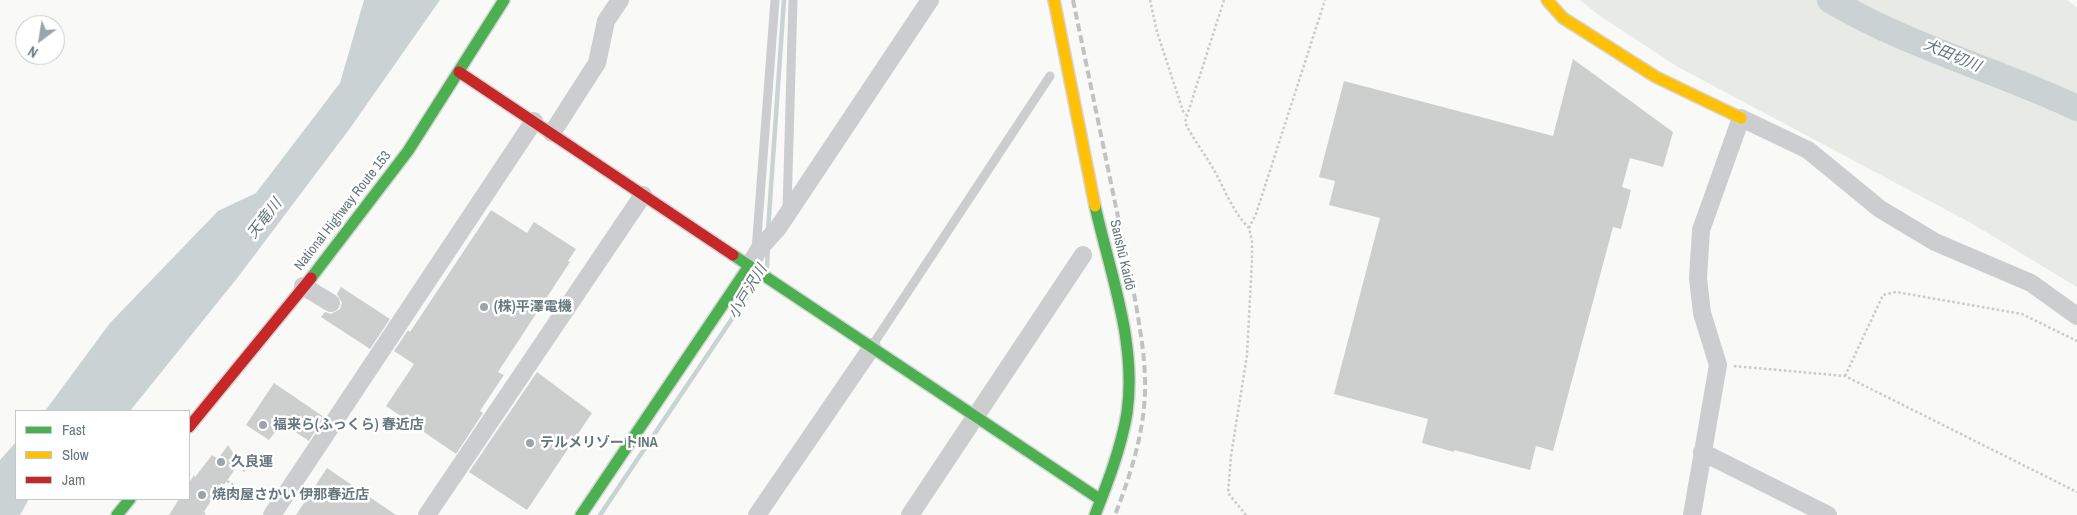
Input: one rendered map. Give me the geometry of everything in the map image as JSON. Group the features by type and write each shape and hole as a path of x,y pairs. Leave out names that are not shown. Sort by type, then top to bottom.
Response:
{"main road":[{"name":"National Highway Route 153","path":"190,426 392,173 504,0"},
{"name":"Sanshū Kaidō","path":"1054,0 1078,131 1120,317 1129,367 1126,422 1095,515"},
{"path":"1547,0 1563,18 1656,77 1740,118"},
{"path":"459,72 552,133 611,179 644,194 755,260 770,280 1101,500"},
{"path":"581,515 755,260"},
{"path":"117,515 129,500"}],"street":[{"path":"552,133 597,63 606,21 620,0"},
{"path":"755,260 930,0"},
{"path":"1692,515 1718,365 1702,313 1698,278 1701,230 1740,118 1808,150 1880,209 1935,242 2031,282 2077,316"},
{"path":"272,515 300,470 534,121"},
{"path":"427,515 644,194"},
{"path":"910,515 1083,255"},
{"path":"303,286 330,303"},
{"path":"757,515 872,347"},
{"path":"1702,452 1828,515"}],"lane":[{"path":"755,260 775,0"},
{"path":"782,222 793,0"},
{"path":"872,347 1050,76"}],"path":[{"path":"1150,0 1157,32 1183,111 1186,115"},
{"path":"1224,0 1185,122 1212,166 1240,219 1249,228 1252,242 1247,355 1230,456 1228,493 1246,515"},
{"path":"1249,228 1256,214 1324,0"},
{"path":"1845,376 1883,295 1896,292 2022,314 2077,341"},
{"path":"1718,365 1845,376 2077,492"},
{"path":"245,471 243,469 251,456"},
{"path":"227,480 234,485"}],"shaded area":[{"path":"1580,0 2067,0 2077,7 2077,287 1971,223 1678,67 1600,16"}],"water":[{"name":"天竜川","path":"364,0 440,0 348,131 238,277 131,410 46,410 110,323 218,211 256,193 340,83"},
{"path":"15,443 15,500 28,500 20,515 0,515 0,460"}],"building":[{"path":"1573,59 1673,132 1663,167 1630,158 1622,187 1631,190 1621,229 1613,227 1553,451 1536,446 1530,470 1422,443 1428,419 1334,394 1380,218 1329,205 1335,181 1319,177 1344,81 1553,136"},
{"name":"(株)平澤電機","path":"491,210 527,233 534,222 576,249 568,261 570,262 498,372 504,375 480,411 483,413 456,454 386,406 414,364 394,351 408,330 410,332"},
{"path":"341,287 390,319 370,349 321,317 325,312 331,314 340,309 342,303 337,294"},
{"name":"テルメリゾートINA","path":"537,372 592,413 527,510 469,472"},
{"path":"274,383 324,417 309,441 282,423 269,440 246,425"},
{"path":"228,445 235,456 236,466 224,485 222,483 202,515 169,515 178,500 190,500 190,481 194,475 195,477 212,455 218,459"},
{"path":"327,468 396,515 296,515"}],"waterway":[{"name":"小戸沢川","path":"768,230 784,0"},
{"name":"犬田切川","path":"1830,0 1890,31 2077,108"},
{"name":"小戸沢川","path":"767,267 768,248"},
{"name":"小戸沢川","path":"600,515 758,280"}],"railway":[{"path":"1073,0 1135,299 1145,368 1144,407 1139,439 1131,470 1115,515"}],"traffic: fast":[{"path":"311,278 408,151 504,0"},
{"path":"1095,206 1125,334 1129,387 1127,413 1118,452 1095,515"},
{"path":"733,255 1101,500"},
{"path":"581,515 749,266"},
{"path":"117,515 129,500"}],"traffic: slow":[{"path":"1054,0 1095,206"},
{"path":"1547,0 1563,18 1656,77 1741,118"}],"traffic: jam":[{"path":"459,72 733,255"},
{"path":"190,426 311,278"}],"place":[{"name":"(株)平澤電機","path":"484,307"},
{"name":"福来ら(ふっくら) 春近店","path":"263,425"},
{"name":"テルメリゾートINA","path":"530,443"},
{"name":"久良運","path":"221,462"},
{"name":"焼肉屋さかい 伊那春近店","path":"202,495"}]}
